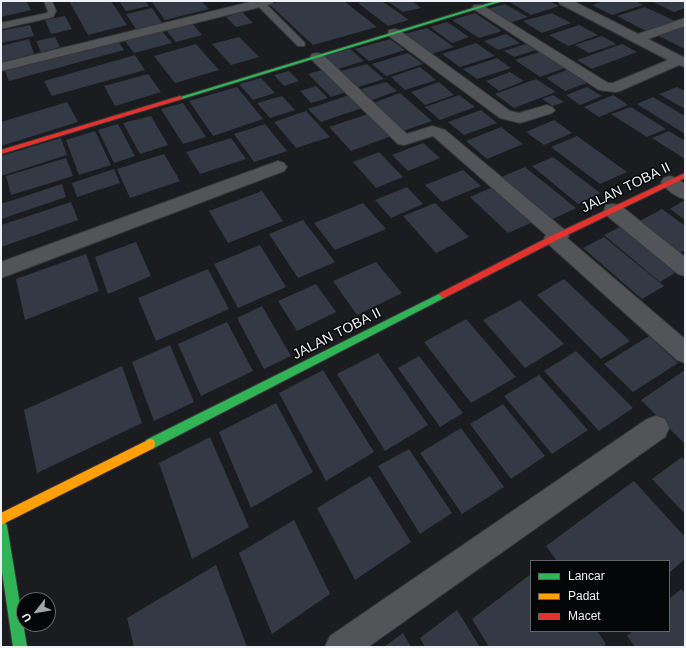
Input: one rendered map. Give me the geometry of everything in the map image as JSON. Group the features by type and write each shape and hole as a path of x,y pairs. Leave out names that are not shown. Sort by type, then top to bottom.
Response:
{"street":[{"path":"1,152 501,1"},
{"path":"564,1 636,39 682,61"},
{"path":"1,67 264,2"},
{"path":"478,8 604,87 615,88 682,61"},
{"path":"636,39 685,22"},
{"path":"394,33 505,115 520,118 547,110"},
{"path":"317,57 404,140 432,131 439,133 685,353"},
{"path":"1,270 278,167"},
{"path":"677,178 685,193"},
{"name":"JALAN TOBA II","path":"1,519 319,359 556,237 677,178"},
{"path":"613,210 685,268"},
{"path":"341,647 656,428"},
{"path":"1,526 20,647"}],"lane":[{"path":"1,26 50,15 52,11 48,1"},
{"path":"264,2 301,44"}],"building":[{"path":"1,1 26,1 31,10 1,17"},
{"path":"69,1 111,1 127,25 88,35"},
{"path":"119,1 145,1 149,6 126,11"},
{"path":"151,1 201,1 209,9 165,20"},
{"path":"282,1 344,1 377,27 313,45 269,4"},
{"path":"364,1 382,1 409,20 388,26 358,3"},
{"path":"387,1 412,1 421,8 403,12"},
{"path":"508,1 550,1 559,6 531,15"},
{"path":"603,1 635,1 643,5 612,15 592,5"},
{"path":"651,1 685,1 685,8 674,12"},
{"path":"505,4 528,17 510,23 487,9"},
{"path":"645,7 675,21 646,31 617,16"},
{"path":"152,8 162,23 136,29 126,14"},
{"path":"242,12 253,23 236,27 226,17"},
{"path":"475,13 502,31 479,38 452,20"},
{"path":"552,13 571,23 542,33 523,21"},
{"path":"65,16 72,29 51,34 45,20"},
{"path":"447,22 469,37 452,43 430,27"},
{"path":"192,23 202,35 176,42 166,30"},
{"path":"30,25 34,36 1,43 1,31"},
{"path":"579,25 598,35 568,46 549,35"},
{"path":"685,25 685,49 657,35"},
{"path":"427,28 454,47 431,54 404,34"},
{"path":"162,31 172,43 134,53 125,41"},
{"path":"506,34 520,43 498,50 484,41"},
{"path":"602,36 616,44 589,53 575,45"},
{"path":"55,37 60,47 41,52 36,41"},
{"path":"239,37 259,57 231,65 212,44"},
{"path":"29,39 34,54 1,62 1,46"},
{"path":"390,39 405,50 369,61 355,49"},
{"path":"118,41 124,50 9,81 5,71"},
{"path":"476,43 495,56 460,67 442,54"},
{"path":"196,44 219,70 175,83 154,56"},
{"path":"526,44 536,50 514,57 504,51"},
{"path":"622,44 637,52 592,69 577,60"},
{"path":"350,49 364,61 338,69 324,56"},
{"path":"539,52 565,68 540,77 515,60"},
{"path":"408,53 423,64 386,76 372,64"},
{"path":"135,55 145,70 52,96 44,81"},
{"path":"497,58 511,68 477,79 463,69"},
{"path":"367,64 384,79 358,87 341,71"},
{"path":"420,67 436,80 405,90 391,77"},
{"path":"325,69 349,91 331,97 308,74"},
{"path":"567,70 587,83 565,91 546,78"},
{"path":"289,71 299,81 284,86 274,75"},
{"path":"510,72 524,81 499,91 486,81"},
{"path":"148,74 161,92 115,106 104,86"},
{"path":"261,78 275,93 253,100 239,84"},
{"path":"536,79 556,92 514,108 495,94"},
{"path":"386,82 397,91 372,100 361,89"},
{"path":"439,82 454,95 425,105 411,92"},
{"path":"316,86 328,98 311,103 300,91"},
{"path":"237,87 263,119 213,136 189,101"},
{"path":"587,87 602,96 580,105 566,95"},
{"path":"677,87 685,91 685,109 659,94"},
{"path":"400,93 432,121 403,131 373,103"},
{"path":"352,94 365,107 321,122 308,109"},
{"path":"459,95 475,107 440,120 425,107"},
{"path":"553,95 564,102 553,106 542,99"},
{"path":"613,95 628,105 599,117 584,107"},
{"path":"282,96 295,110 270,118 257,103"},
{"path":"653,97 685,116 685,134 637,104"},
{"path":"67,102 78,122 1,146 1,122"},
{"path":"183,103 206,137 183,144 161,109"},
{"path":"631,107 666,129 647,137 611,114"},
{"path":"481,110 497,123 464,135 448,122"},
{"path":"306,111 330,137 296,148 274,122"},
{"path":"371,113 394,135 351,151 329,127"},
{"path":"151,116 168,145 140,154 123,123"},
{"path":"554,120 572,133 544,145 526,132"},
{"path":"118,124 135,156 114,163 98,130"},
{"path":"265,124 287,151 254,162 234,134"},
{"path":"501,127 523,144 487,159 466,141"},
{"path":"95,131 111,165 79,175 66,140"},
{"path":"669,131 685,141 685,159 652,138"},
{"path":"577,136 627,172 600,184 551,147"},
{"path":"61,138 67,155 1,176 1,156"},
{"path":"231,138 246,159 200,174 186,152"},
{"path":"423,143 440,158 408,171 392,155"},
{"path":"379,152 403,177 376,188 353,162"},
{"path":"164,154 180,181 130,198 117,169"},
{"path":"553,157 600,193 578,204 532,166"},
{"path":"66,158 73,176 11,195 6,176"},
{"path":"525,167 576,208 551,220 501,177"},
{"path":"114,169 120,183 77,197 72,183"},
{"path":"463,170 481,186 442,202 425,185"},
{"path":"62,184 66,197 1,219 1,204"},
{"path":"495,186 535,221 508,233 470,197"},
{"path":"407,187 423,204 391,218 375,200"},
{"path":"262,191 283,221 228,243 209,211"},
{"path":"685,200 685,220 670,209"},
{"path":"71,202 78,220 1,247 1,225"},
{"path":"363,203 386,229 335,250 314,223"},
{"path":"435,203 469,237 436,253 403,216"},
{"path":"662,209 685,226 685,250 677,254 636,223"},
{"path":"303,220 335,262 298,278 269,234"},
{"path":"624,225 681,269 660,282 604,235"},
{"path":"604,237 664,286 642,299 583,248"},
{"path":"136,242 151,276 108,294 95,257"},
{"path":"260,245 286,287 238,308 214,264"},
{"path":"86,254 99,291 25,320 16,279"},
{"path":"376,262 402,293 357,315 333,281"},
{"path":"208,269 229,309 156,341 138,298"},
{"path":"564,279 630,341 601,359 537,295"},
{"path":"316,284 336,312 297,331 278,301"},
{"path":"520,300 564,344 525,368 483,320"},
{"path":"262,306 291,356 264,369 237,318"},
{"path":"466,319 516,377 471,403 424,342"},
{"path":"227,322 253,371 201,396 178,344"},
{"path":"649,336 678,363 633,392 604,364"},
{"path":"170,345 194,402 154,421 132,362"},
{"path":"576,351 633,408 599,431 544,371"},
{"path":"378,353 428,425 385,451 337,374"},
{"path":"419,356 463,413 440,427 398,368"},
{"path":"122,366 142,423 37,473 24,410"},
{"path":"323,370 374,452 326,481 279,393"},
{"path":"685,370 685,444 641,400"},
{"path":"539,375 588,430 552,454 504,396"},
{"path":"276,403 313,472 251,508 219,432"},
{"path":"503,404 545,456 511,479 470,424"},
{"path":"461,428 504,487 462,514 420,453"},
{"path":"210,437 249,527 192,559 159,463"},
{"path":"409,449 452,513 420,534 378,466"},
{"path":"682,457 685,461 685,514 652,479"},
{"path":"370,476 411,542 355,580 317,508"},
{"path":"634,481 685,537 685,559 670,572 670,560 556,560 546,546"},
{"path":"294,520 330,594 272,634 239,553"},
{"path":"216,565 247,647 134,647 127,618"},
{"path":"530,575 530,632 598,632 606,644 603,647 489,647 472,619"},
{"path":"681,589 685,593 685,647 635,647 627,636 632,632 670,632 670,598"},
{"path":"457,610 480,647 425,647 420,638"},
{"path":"403,633 411,647 384,647"}],"traffic: fast":[{"path":"180,98 501,1"},
{"path":"150,444 443,295"},
{"path":"1,526 20,647"}],"traffic: slow":[{"path":"1,519 150,444"}],"traffic: jam":[{"path":"1,152 180,98"},
{"path":"443,295 554,238 685,175"}]}
